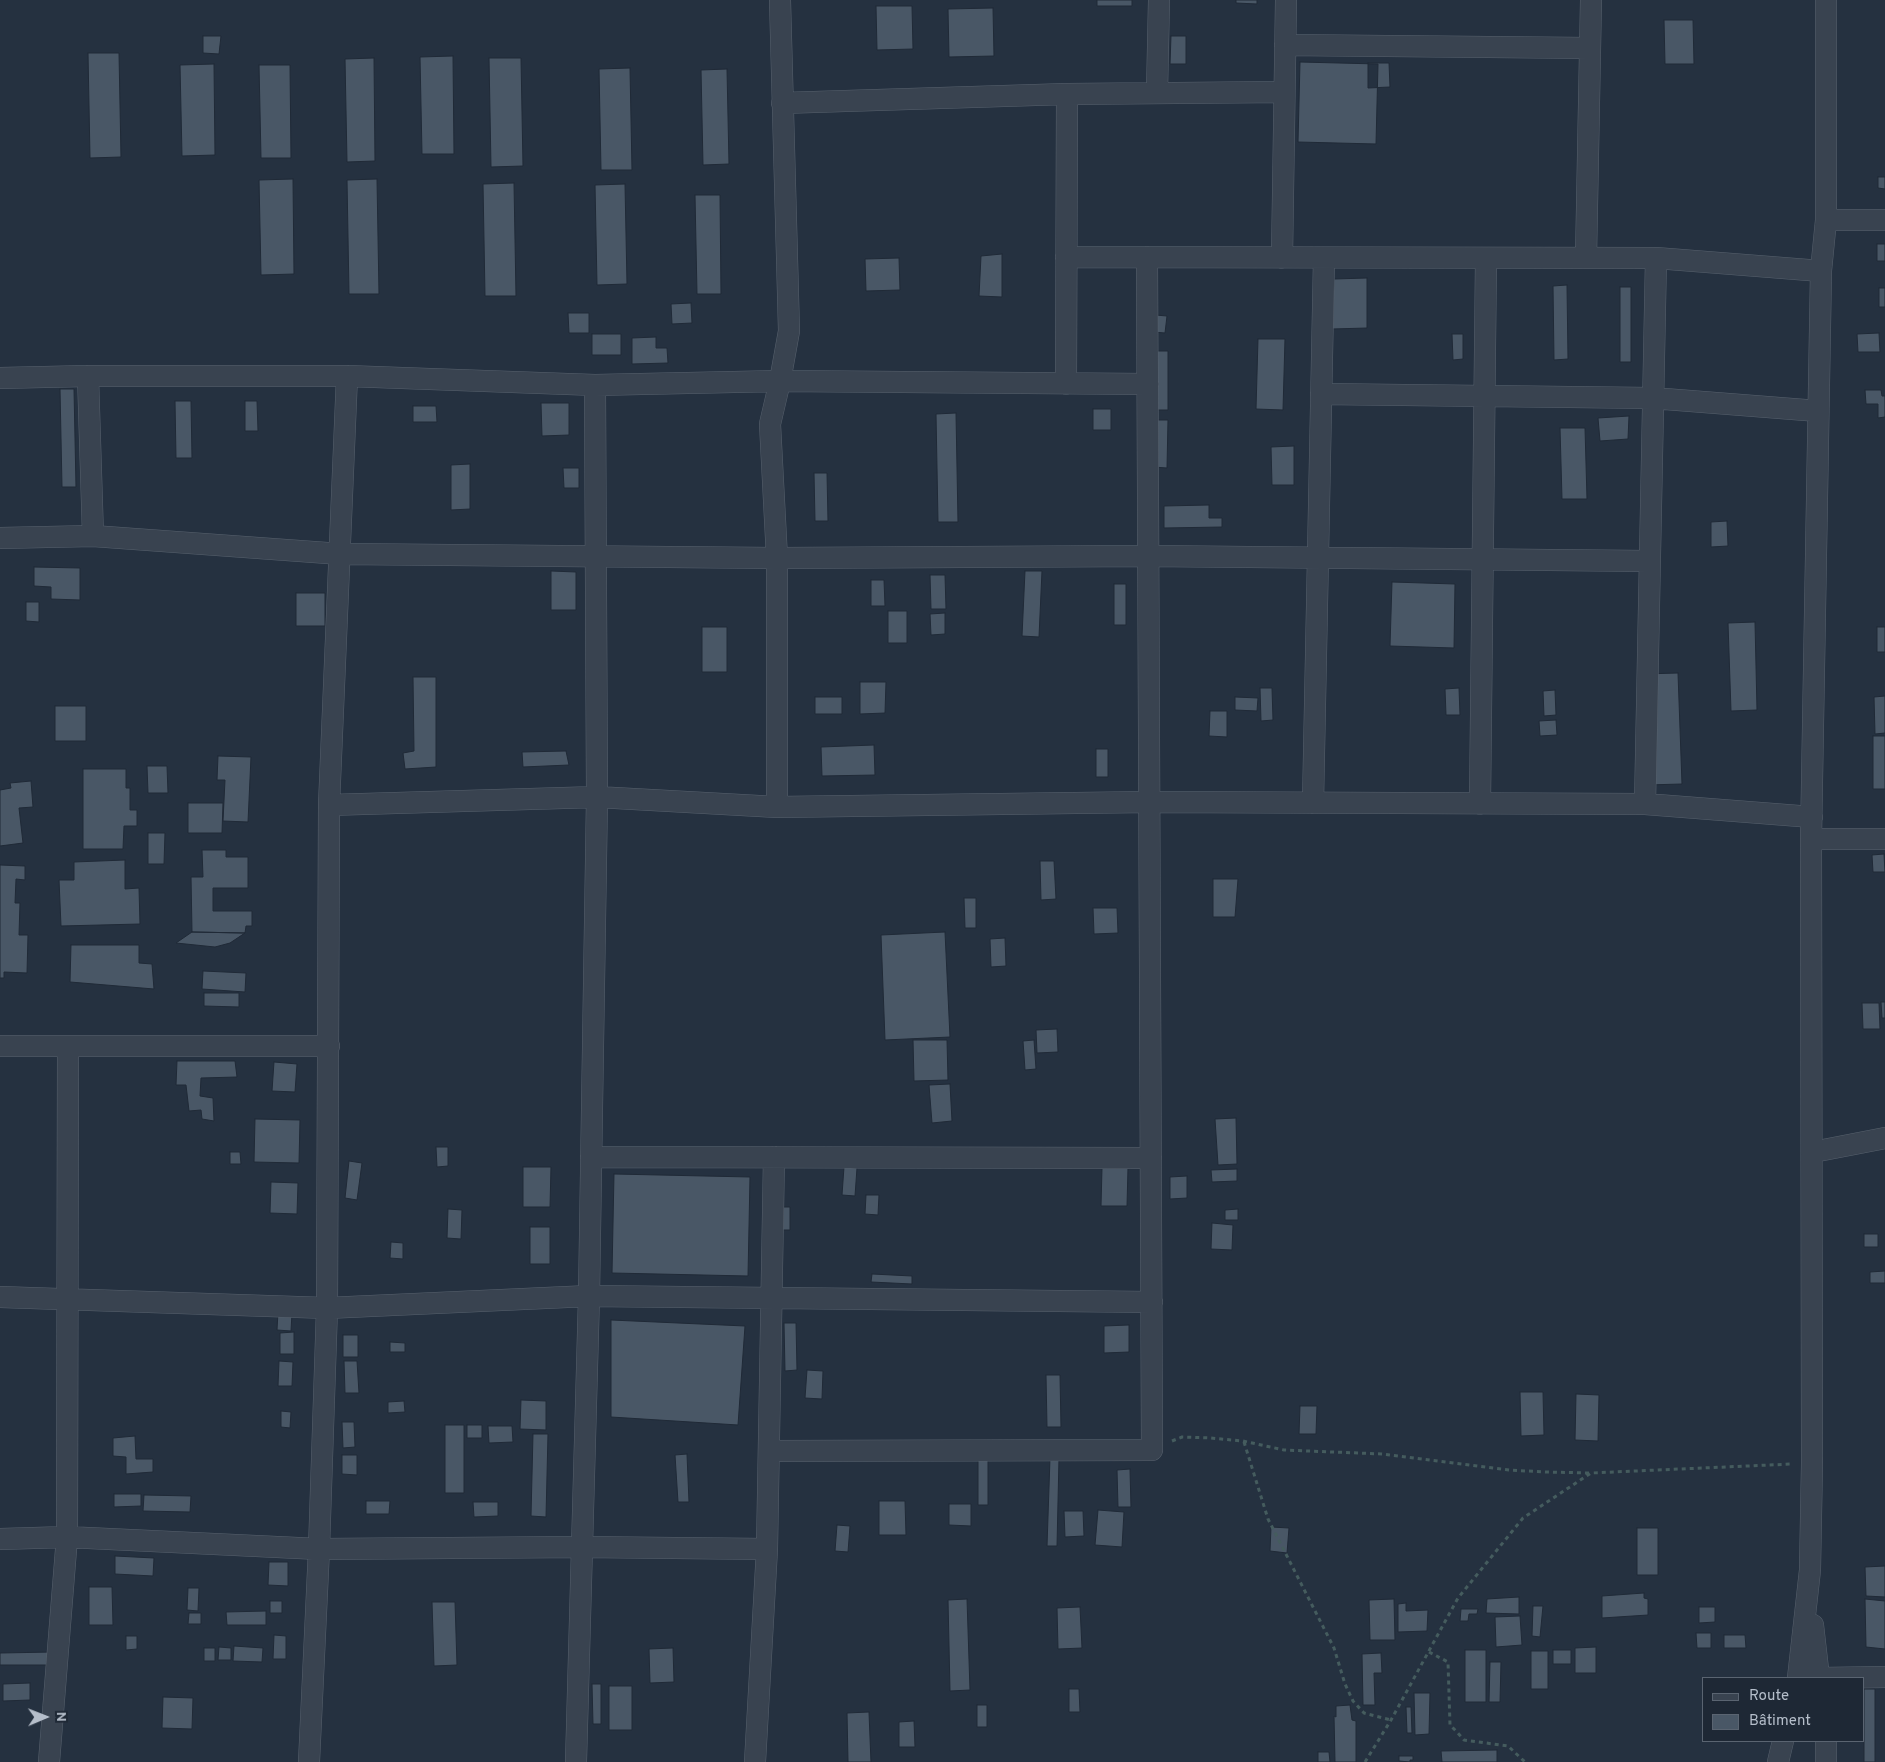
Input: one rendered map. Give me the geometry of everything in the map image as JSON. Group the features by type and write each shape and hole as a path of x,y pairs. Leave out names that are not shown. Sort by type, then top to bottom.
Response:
{"street":[{"path":"777,807 777,558 770,424 789,330 780,0"},
{"path":"1157,93 1158,0"},
{"path":"1282,258 1286,0"},
{"path":"1586,258 1590,0"},
{"path":"1819,1677 1814,1646 1810,1570 1813,1152 1811,840 1820,270 1826,220 1826,0"},
{"path":"1285,45 1590,48"},
{"path":"782,103 1067,94 1284,92"},
{"path":"1066,384 1067,94"},
{"path":"1826,220 1885,220"},
{"path":"1066,258 1656,258 1820,270"},
{"path":"769,1451 1152,1450 1147,258"},
{"path":"1313,803 1324,258"},
{"path":"1480,804 1486,258"},
{"path":"1644,804 1656,258"},
{"path":"88,376 93,536"},
{"path":"0,378 348,376 595,384 780,381 1148,384"},
{"path":"309,1762 319,1549 327,1308 329,805 348,376"},
{"path":"576,1762 589,1296 597,797 595,384"},
{"path":"1322,394 1652,398 1818,411"},
{"path":"0,538 93,536 341,554 777,558 1148,556 1650,561"},
{"path":"329,805 597,797 777,807 1150,802 1644,804 1812,817"},
{"path":"1811,840 1885,839"},
{"path":"0,1046 329,1046"},
{"path":"49,1762 67,1537 69,1298 68,1047"},
{"path":"1813,1152 1885,1138"},
{"path":"591,1157 1151,1158"},
{"path":"755,1762 767,1549 774,1157"},
{"path":"0,1297 327,1308 589,1296 1152,1302"},
{"path":"0,1538 67,1537 319,1549 582,1547 767,1549"},
{"path":"1798,1677 1810,1570"},
{"path":"1865,1677 1885,1677"},
{"path":"1778,1762 1783,1742"},
{"path":"1826,1742 1826,1762"}],"path":[{"path":"1152,1450 1182,1437 1243,1441 1284,1450 1382,1454 1509,1470 1546,1472 1591,1472 1812,1463"},
{"path":"1243,1441 1268,1520 1334,1648 1345,1684 1353,1701 1364,1713 1391,1720"},
{"path":"1365,1762 1391,1720 1458,1598 1523,1518 1591,1472"},
{"path":"1429,1652 1448,1662 1450,1724 1464,1740 1508,1746 1525,1762"}],"building":[{"path":"1097,0 1132,0 1132,6 1097,6"},
{"path":"1236,0 1257,0 1257,4 1236,3"},
{"path":"876,6 912,6 913,49 877,50"},
{"path":"993,8 994,56 949,57 948,9"},
{"path":"1664,20 1693,20 1694,64 1665,64"},
{"path":"203,36 221,36 219,54 203,53"},
{"path":"1171,36 1186,36 1186,64 1170,64"},
{"path":"88,53 119,53 121,157 90,158"},
{"path":"453,56 454,154 422,154 420,57"},
{"path":"374,58 375,161 347,162 345,59"},
{"path":"489,58 521,58 523,166 491,167"},
{"path":"1300,62 1378,64 1376,144 1298,142"},
{"path":"1368,63 1389,63 1390,87 1368,88"},
{"path":"214,64 215,155 182,156 180,65"},
{"path":"259,65 290,65 291,158 261,158"},
{"path":"630,68 632,170 601,170 599,69"},
{"path":"727,69 729,164 703,165 701,70"},
{"path":"1878,177 1885,177 1885,189 1878,188"},
{"path":"293,179 294,274 261,275 259,180"},
{"path":"377,179 379,294 349,294 347,180"},
{"path":"514,183 516,296 485,296 483,184"},
{"path":"625,184 627,284 597,285 595,185"},
{"path":"695,195 720,195 721,294 697,294"},
{"path":"1877,244 1885,244 1885,261 1877,261"},
{"path":"1002,254 1002,297 979,296 981,256"},
{"path":"899,258 900,290 866,291 865,259"},
{"path":"1367,278 1367,328 1332,329 1334,279"},
{"path":"1567,285 1568,359 1554,360 1553,286"},
{"path":"1620,287 1631,287 1631,362 1620,362"},
{"path":"1879,288 1885,288 1885,307 1879,307"},
{"path":"691,303 692,323 672,324 671,304"},
{"path":"568,313 589,313 589,333 569,333"},
{"path":"1155,315 1167,316 1165,333 1153,332"},
{"path":"1879,333 1880,352 1858,352 1857,334"},
{"path":"592,334 621,334 621,355 592,355"},
{"path":"1452,334 1463,334 1463,359 1453,360"},
{"path":"656,337 656,348 667,348 668,363 632,364 632,338"},
{"path":"1258,339 1285,339 1283,410 1256,409"},
{"path":"1155,351 1168,351 1168,410 1156,410"},
{"path":"60,389 74,389 76,487 62,487"},
{"path":"1865,390 1881,390 1882,396 1885,396 1885,417 1878,418 1878,404 1866,404"},
{"path":"175,401 191,401 192,458 176,458"},
{"path":"245,401 257,401 258,431 245,431"},
{"path":"541,403 569,403 569,435 542,436"},
{"path":"413,406 436,406 437,422 413,422"},
{"path":"1093,409 1111,409 1111,430 1093,430"},
{"path":"956,413 958,522 938,522 936,414"},
{"path":"1629,416 1628,439 1600,441 1598,418"},
{"path":"1154,420 1168,420 1167,468 1153,467"},
{"path":"1560,428 1585,428 1587,499 1562,499"},
{"path":"1294,446 1294,485 1272,485 1271,447"},
{"path":"470,464 470,509 451,510 451,465"},
{"path":"563,468 579,468 579,488 564,488"},
{"path":"814,473 827,473 828,521 815,521"},
{"path":"1209,505 1209,518 1222,518 1222,527 1164,528 1164,506"},
{"path":"1727,521 1728,546 1711,547 1711,522"},
{"path":"34,567 80,568 80,600 51,599 51,587 34,586"},
{"path":"551,571 576,572 576,610 551,610"},
{"path":"1025,571 1042,571 1039,637 1022,636"},
{"path":"930,575 945,575 946,609 931,609"},
{"path":"871,580 884,580 885,606 871,606"},
{"path":"1392,582 1455,584 1454,648 1390,646"},
{"path":"1114,584 1126,584 1126,625 1114,625"},
{"path":"296,593 325,593 325,626 296,626"},
{"path":"26,602 39,602 39,622 26,621"},
{"path":"888,611 907,611 907,643 888,643"},
{"path":"945,613 945,634 931,635 930,614"},
{"path":"1755,622 1757,710 1731,711 1728,623"},
{"path":"702,627 727,627 727,672 702,672"},
{"path":"1877,627 1885,627 1885,652 1877,652"},
{"path":"1678,673 1682,784 1646,785 1643,674"},
{"path":"413,677 436,677 436,767 405,769 403,753 414,751"},
{"path":"860,682 886,682 885,713 860,714"},
{"path":"1260,688 1272,688 1273,720 1261,721"},
{"path":"1459,688 1460,715 1446,715 1445,689"},
{"path":"1555,690 1556,715 1544,716 1543,691"},
{"path":"1885,696 1885,733 1875,734 1874,697"},
{"path":"815,697 842,697 842,714 815,714"},
{"path":"1235,697 1258,698 1257,711 1235,710"},
{"path":"55,706 86,706 86,741 55,741"},
{"path":"1210,711 1227,711 1227,737 1209,736"},
{"path":"1556,720 1557,735 1540,736 1539,721"},
{"path":"1873,736 1885,736 1885,789 1873,789"},
{"path":"874,745 875,775 822,776 821,747"},
{"path":"1096,749 1108,749 1108,777 1096,777"},
{"path":"566,751 569,765 523,767 522,752"},
{"path":"218,756 251,757 248,822 223,821 225,780 217,780"},
{"path":"147,766 167,766 168,793 148,793"},
{"path":"83,769 126,769 126,788 130,788 130,810 137,810 137,826 124,826 123,849 83,849"},
{"path":"31,781 33,807 19,808 23,843 0,846 0,790 11,788 10,783"},
{"path":"188,803 223,803 222,833 188,833"},
{"path":"148,833 165,833 164,864 148,864"},
{"path":"202,850 226,850 226,857 248,857 248,888 213,888 213,911 252,911 252,926 246,926 245,933 192,932 191,877 203,877"},
{"path":"1884,854 1885,872 1873,872 1872,855"},
{"path":"125,860 125,889 139,888 140,924 61,926 59,880 74,880 74,862"},
{"path":"1040,861 1054,861 1056,899 1041,900"},
{"path":"0,865 25,866 25,880 16,879 15,903 20,903 19,935 28,935 27,973 4,972 4,978 0,978"},
{"path":"1213,879 1238,879 1235,917 1213,917"},
{"path":"964,898 976,898 976,928 965,928"},
{"path":"1093,908 1117,908 1118,933 1094,934"},
{"path":"192,932 245,933 230,943 215,947 176,943"},
{"path":"945,932 950,1037 885,1040 881,935"},
{"path":"1005,938 1006,966 991,967 990,939"},
{"path":"71,945 139,945 139,963 152,964 154,989 70,982"},
{"path":"203,971 246,973 245,992 202,989"},
{"path":"204,993 239,993 239,1007 204,1006"},
{"path":"1881,1002 1885,1002 1885,1018 1882,1018"},
{"path":"1862,1003 1879,1003 1880,1029 1863,1029"},
{"path":"1057,1029 1058,1052 1037,1053 1036,1030"},
{"path":"913,1040 947,1040 948,1080 914,1081"},
{"path":"1034,1040 1036,1069 1025,1070 1023,1041"},
{"path":"177,1061 235,1061 237,1077 201,1078 200,1096 213,1098 214,1121 202,1119 201,1110 189,1111 186,1085 176,1085"},
{"path":"274,1062 297,1064 295,1092 272,1091"},
{"path":"950,1084 952,1121 932,1123 929,1085"},
{"path":"1236,1118 1237,1164 1218,1165 1215,1119"},
{"path":"255,1119 300,1120 299,1163 254,1162"},
{"path":"436,1147 448,1147 448,1166 437,1167"},
{"path":"230,1152 240,1152 241,1164 230,1164"},
{"path":"349,1161 362,1163 357,1200 345,1198"},
{"path":"523,1167 551,1167 550,1207 523,1207"},
{"path":"844,1167 857,1168 855,1196 842,1195"},
{"path":"1102,1168 1128,1168 1127,1206 1101,1206"},
{"path":"1237,1169 1237,1181 1212,1182 1211,1170"},
{"path":"614,1174 750,1177 748,1276 612,1273"},
{"path":"1187,1176 1187,1198 1170,1199 1170,1177"},
{"path":"271,1182 298,1183 297,1214 270,1213"},
{"path":"866,1195 879,1195 878,1215 865,1214"},
{"path":"779,1207 790,1207 790,1230 779,1230"},
{"path":"448,1209 462,1210 461,1239 447,1238"},
{"path":"1238,1209 1238,1220 1225,1220 1225,1210"},
{"path":"1212,1223 1233,1225 1232,1250 1211,1249"},
{"path":"530,1227 550,1227 550,1264 530,1264"},
{"path":"1864,1234 1878,1234 1878,1247 1864,1247"},
{"path":"391,1242 403,1243 403,1259 390,1258"},
{"path":"1885,1271 1885,1283 1870,1283 1870,1272"},
{"path":"872,1274 912,1276 912,1284 871,1282"},
{"path":"278,1312 292,1313 291,1331 277,1330"},
{"path":"611,1320 745,1326 738,1425 611,1417"},
{"path":"784,1323 796,1323 797,1370 785,1371"},
{"path":"1129,1325 1129,1352 1104,1353 1104,1326"},
{"path":"294,1332 294,1354 280,1354 280,1333"},
{"path":"343,1335 358,1335 358,1357 343,1357"},
{"path":"390,1342 405,1343 405,1352 390,1352"},
{"path":"279,1361 293,1362 292,1386 278,1386"},
{"path":"344,1361 357,1361 359,1393 345,1393"},
{"path":"807,1370 823,1371 822,1399 805,1398"},
{"path":"1046,1375 1060,1375 1061,1427 1047,1427"},
{"path":"1520,1392 1543,1392 1544,1435 1521,1436"},
{"path":"1576,1394 1599,1395 1598,1441 1575,1440"},
{"path":"521,1400 546,1401 546,1430 520,1429"},
{"path":"404,1401 405,1412 388,1413 388,1402"},
{"path":"1300,1406 1317,1406 1316,1434 1299,1434"},
{"path":"281,1411 291,1412 290,1428 281,1427"},
{"path":"342,1422 354,1422 355,1447 343,1448"},
{"path":"445,1425 464,1425 464,1493 445,1493"},
{"path":"467,1425 482,1425 482,1438 467,1438"},
{"path":"488,1426 512,1426 513,1442 489,1443"},
{"path":"533,1434 548,1434 546,1517 531,1516"},
{"path":"135,1436 136,1459 153,1459 153,1472 126,1474 126,1457 113,1456 113,1438"},
{"path":"687,1454 689,1502 678,1502 675,1455"},
{"path":"342,1455 357,1455 357,1475 342,1474"},
{"path":"978,1456 988,1456 988,1505 978,1505"},
{"path":"1050,1458 1059,1458 1057,1546 1047,1546"},
{"path":"1130,1469 1131,1507 1118,1507 1117,1470"},
{"path":"114,1494 141,1494 141,1506 114,1507"},
{"path":"144,1495 191,1496 190,1512 143,1511"},
{"path":"366,1501 390,1501 389,1514 366,1514"},
{"path":"879,1501 905,1501 906,1535 879,1535"},
{"path":"473,1502 498,1502 498,1516 474,1517"},
{"path":"949,1504 971,1504 971,1526 949,1525"},
{"path":"1098,1510 1124,1512 1122,1547 1095,1545"},
{"path":"1064,1511 1083,1511 1084,1536 1065,1537"},
{"path":"837,1525 850,1526 848,1552 835,1551"},
{"path":"1271,1527 1289,1528 1287,1553 1270,1551"},
{"path":"1637,1528 1658,1528 1658,1575 1637,1575"},
{"path":"115,1556 154,1558 153,1576 115,1574"},
{"path":"269,1562 288,1562 288,1586 268,1585"},
{"path":"1885,1566 1885,1597 1866,1596 1865,1567"},
{"path":"89,1587 112,1587 113,1625 89,1625"},
{"path":"188,1588 199,1588 198,1611 187,1610"},
{"path":"1644,1593 1644,1598 1648,1599 1648,1615 1602,1618 1602,1596"},
{"path":"1519,1597 1519,1614 1486,1613 1487,1599"},
{"path":"967,1599 970,1690 950,1691 948,1600"},
{"path":"1394,1599 1395,1640 1370,1640 1369,1600"},
{"path":"1865,1599 1885,1601 1885,1649 1866,1647"},
{"path":"270,1601 282,1601 282,1613 270,1613"},
{"path":"432,1602 455,1602 457,1665 434,1666"},
{"path":"1406,1603 1406,1611 1428,1610 1427,1631 1398,1632 1398,1604"},
{"path":"1533,1606 1543,1606 1540,1637 1532,1636"},
{"path":"1080,1607 1082,1648 1058,1649 1057,1608"},
{"path":"1699,1607 1715,1607 1715,1622 1699,1623"},
{"path":"1461,1609 1478,1609 1477,1614 1469,1614 1468,1621 1460,1621"},
{"path":"266,1611 266,1625 227,1625 226,1612"},
{"path":"189,1613 201,1613 201,1624 188,1624"},
{"path":"1520,1616 1522,1645 1496,1647 1495,1617"},
{"path":"1696,1633 1711,1633 1711,1648 1697,1648"},
{"path":"274,1635 286,1636 286,1659 273,1659"},
{"path":"1724,1635 1745,1635 1746,1648 1724,1648"},
{"path":"126,1636 137,1636 137,1649 126,1650"},
{"path":"234,1646 263,1648 262,1662 233,1661"},
{"path":"219,1647 231,1648 231,1660 218,1660"},
{"path":"1596,1647 1596,1673 1575,1673 1575,1648"},
{"path":"204,1648 215,1648 215,1661 204,1661"},
{"path":"673,1648 674,1682 650,1683 649,1649"},
{"path":"1465,1650 1486,1650 1486,1702 1465,1702"},
{"path":"1553,1650 1571,1650 1571,1664 1553,1664"},
{"path":"1531,1651 1548,1651 1548,1689 1531,1689"},
{"path":"53,1652 53,1665 0,1665 0,1653"},
{"path":"1381,1653 1382,1673 1374,1673 1375,1705 1363,1705 1362,1654"},
{"path":"1490,1662 1501,1662 1500,1702 1489,1702"},
{"path":"30,1683 30,1700 3,1701 3,1684"},
{"path":"592,1684 601,1684 601,1724 593,1724"},
{"path":"609,1686 632,1686 632,1730 609,1730"},
{"path":"1069,1689 1079,1689 1080,1712 1069,1712"},
{"path":"1865,1689 1875,1689 1875,1762 1864,1762"},
{"path":"1414,1693 1430,1693 1429,1734 1415,1735"},
{"path":"163,1697 193,1698 192,1729 162,1728"},
{"path":"977,1705 987,1705 987,1727 977,1727"},
{"path":"1350,1705 1352,1720 1356,1721 1356,1762 1335,1762 1334,1716 1336,1717 1336,1706"},
{"path":"1406,1707 1411,1707 1412,1733 1407,1733"},
{"path":"869,1712 871,1762 848,1762 847,1713"},
{"path":"914,1721 915,1747 899,1747 899,1722"},
{"path":"1497,1750 1497,1762 1442,1762 1441,1751"},
{"path":"1318,1752 1329,1752 1330,1762 1318,1762"},
{"path":"1399,1756 1413,1756 1413,1760 1410,1760 1410,1762 1399,1761"}]}
